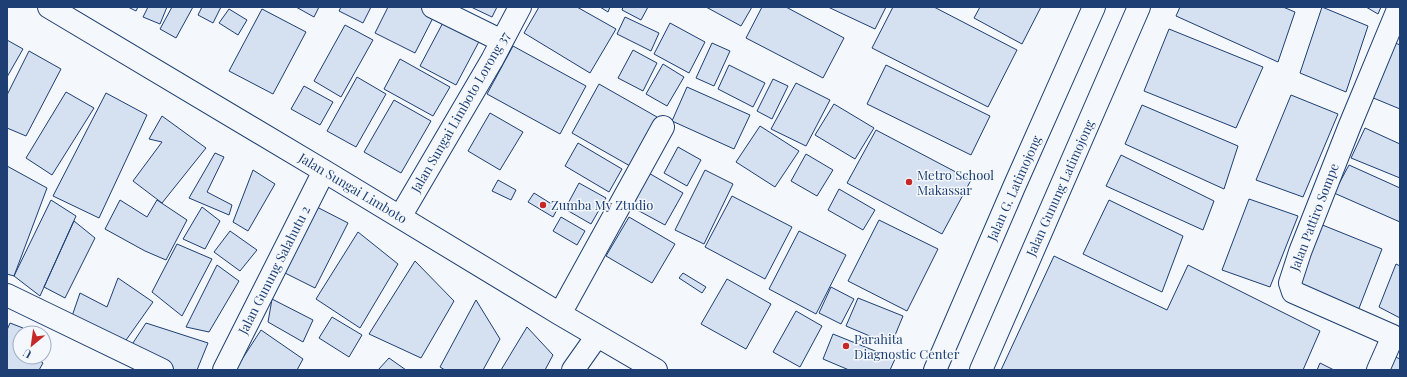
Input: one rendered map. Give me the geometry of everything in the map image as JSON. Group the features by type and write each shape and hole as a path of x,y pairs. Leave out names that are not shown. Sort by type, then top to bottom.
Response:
{"street":[{"path":"433,7 502,41"},
{"name":"Jalan Sungai Limboto Lorong 37","path":"400,217 502,41 520,7"},
{"name":"Jalan G. Latimojong","path":"935,370 1094,7"},
{"name":"Jalan Gunung Latimojong","path":"981,370 1139,7"},
{"name":"Jalan Pattiro Sompe","path":"1378,370 1396,337 1305,299 1292,292 1290,283 1300,252 1350,125 1399,7"},
{"name":"Jalan Sungai Limboto","path":"59,9 560,314 656,370"},
{"path":"560,314 663,127"},
{"name":"Jalan Gunung Salahutu 2","path":"224,370 324,171"},
{"path":"7,295 162,370"},
{"path":"573,370 597,336"}],"building":[{"path":"128,7 138,7 136,11"},
{"path":"148,7 167,7 160,24 143,17"},
{"path":"172,7 193,7 176,38 160,29"},
{"path":"202,7 221,7 213,23 198,15"},
{"path":"296,7 319,7 314,17"},
{"path":"341,7 371,7 363,23 339,11"},
{"path":"388,7 421,7 435,14 415,53 375,33"},
{"path":"471,7 497,7 492,17"},
{"path":"539,7 577,7 616,29 590,73 524,33"},
{"path":"600,7 610,7 608,12"},
{"path":"623,7 648,7 641,20 622,10"},
{"path":"706,7 752,7 741,26"},
{"path":"762,7 786,7 844,38 823,78 746,38"},
{"path":"828,7 886,7 875,29"},
{"path":"893,7 934,7 1017,50 988,107 872,48"},
{"path":"980,7 1041,7 1022,44 974,18"},
{"path":"1180,7 1283,7 1295,12 1278,62 1176,16"},
{"path":"1322,7 1368,26 1346,92 1300,73"},
{"path":"1366,7 1381,7 1378,14"},
{"path":"229,9 247,20 238,35 219,23"},
{"path":"262,9 306,32 273,94 229,71"},
{"path":"447,15 483,34 456,85 420,66"},
{"path":"625,17 659,33 651,51 617,34"},
{"path":"670,23 705,42 689,73 654,54"},
{"path":"345,25 373,40 341,97 314,81"},
{"path":"1169,29 1263,67 1236,128 1144,91"},
{"path":"7,40 23,49 7,77"},
{"path":"1391,41 1400,45 1400,109 1371,97"},
{"path":"712,43 730,51 714,86 696,78"},
{"path":"513,46 586,86 560,134 487,94"},
{"path":"633,50 657,63 643,91 618,78"},
{"path":"29,51 61,69 26,136 7,128 7,95"},
{"path":"400,59 450,87 433,116 384,89"},
{"path":"663,64 684,77 667,106 646,94"},
{"path":"729,65 765,83 753,107 718,89"},
{"path":"886,65 990,116 971,155 867,104"},
{"path":"357,77 386,94 356,147 327,131"},
{"path":"773,79 788,86 772,119 757,111"},
{"path":"796,83 830,100 806,146 771,129"},
{"path":"599,84 657,117 630,166 572,133"},
{"path":"304,86 333,102 320,125 291,109"},
{"path":"687,87 750,115 734,149 672,121"},
{"path":"66,92 94,108 52,175 26,158"},
{"path":"106,93 147,115 99,218 53,196"},
{"path":"1291,95 1338,114 1303,197 1256,180"},
{"path":"394,100 431,121 401,173 364,152"},
{"path":"834,104 874,128 855,159 815,135"},
{"path":"1142,105 1238,146 1224,189 1125,144"},
{"path":"490,113 523,132 500,170 468,151"},
{"path":"162,116 206,148 162,203 133,181 162,142 149,139"},
{"path":"760,126 799,151 775,187 736,162"},
{"path":"1365,128 1400,144 1400,178 1351,158"},
{"name":"Metro School Makassar","path":"876,130 971,180 942,234 847,183"},
{"path":"578,143 622,169 609,192 565,166"},
{"path":"678,147 701,160 687,186 664,173"},
{"path":"215,153 224,157 207,192 232,205 229,215 189,198"},
{"path":"806,154 833,170 817,196 791,181"},
{"path":"1121,155 1214,201 1203,230 1106,186"},
{"path":"1349,165 1400,188 1400,222 1334,193"},
{"path":"7,166 47,188 14,276 7,274"},
{"path":"253,170 275,184 248,231 233,222"},
{"path":"705,170 733,184 704,244 675,230"},
{"path":"647,172 683,193 665,225 628,205"},
{"path":"498,180 516,190 511,200 492,191"},
{"path":"579,183 606,198 591,224 565,209"},
{"path":"839,189 875,210 863,230 828,210"},
{"name":"Zumba My Ztudio","path":"534,193 558,208 553,217 528,202"},
{"path":"732,196 792,227 765,279 705,247"},
{"path":"1249,199 1298,216 1270,287 1222,270"},
{"path":"51,200 76,216 40,296 14,276"},
{"path":"120,200 147,217 157,200 187,220 166,260 145,251 105,229"},
{"path":"1109,200 1183,236 1162,292 1083,254"},
{"path":"313,205 348,223 315,288 277,269"},
{"path":"202,207 220,221 205,249 183,239"},
{"path":"561,217 585,231 577,245 553,231"},
{"path":"629,217 675,244 652,283 606,256"},
{"path":"879,220 938,249 907,311 848,281"},
{"path":"74,221 95,238 65,298 44,287"},
{"path":"1320,224 1382,249 1356,316 1295,286"},
{"path":"230,231 257,250 240,271 214,252"},
{"path":"799,231 846,255 816,314 769,289"},
{"path":"358,232 398,264 360,328 316,299"},
{"path":"177,244 212,259 182,316 152,292"},
{"path":"1054,256 1167,310 1188,265 1320,331 1303,370 1001,370"},
{"path":"415,261 454,301 421,358 369,334"},
{"path":"1396,264 1400,266 1400,318 1379,307"},
{"path":"217,265 239,281 209,332 186,327"},
{"path":"683,273 706,287 702,293 679,278"},
{"path":"118,278 153,302 124,343 71,319 80,293 107,307"},
{"path":"727,279 771,304 746,349 701,324"},
{"path":"831,287 854,299 841,324 819,313"},
{"path":"858,298 903,316 891,345 846,326"},
{"path":"272,299 313,320 303,342 268,322"},
{"path":"476,300 500,339 483,370 445,370 440,367"},
{"path":"796,311 822,326 800,367 773,352"},
{"path":"332,317 362,335 349,357 319,338"},
{"path":"10,323 15,325 12,325 12,365 42,365 39,370 7,370 7,330"},
{"path":"146,323 208,343 197,370 175,370 129,349"},
{"path":"527,327 553,355 545,370 501,370"},
{"path":"261,330 303,359 297,370 235,370"},
{"name":"Parahita Diagnostic Center","path":"833,334 895,359 890,370 849,370 823,359"},
{"path":"1389,354 1400,359 1400,370 1382,370"},
{"path":"389,358 406,370 378,370"},
{"path":"1320,363 1334,370 1317,370"}],"place":[{"name":"Metro School Makassar","path":"909,182"},
{"name":"Zumba My Ztudio","path":"543,205"},
{"name":"Parahita Diagnostic Center","path":"846,346"}]}
